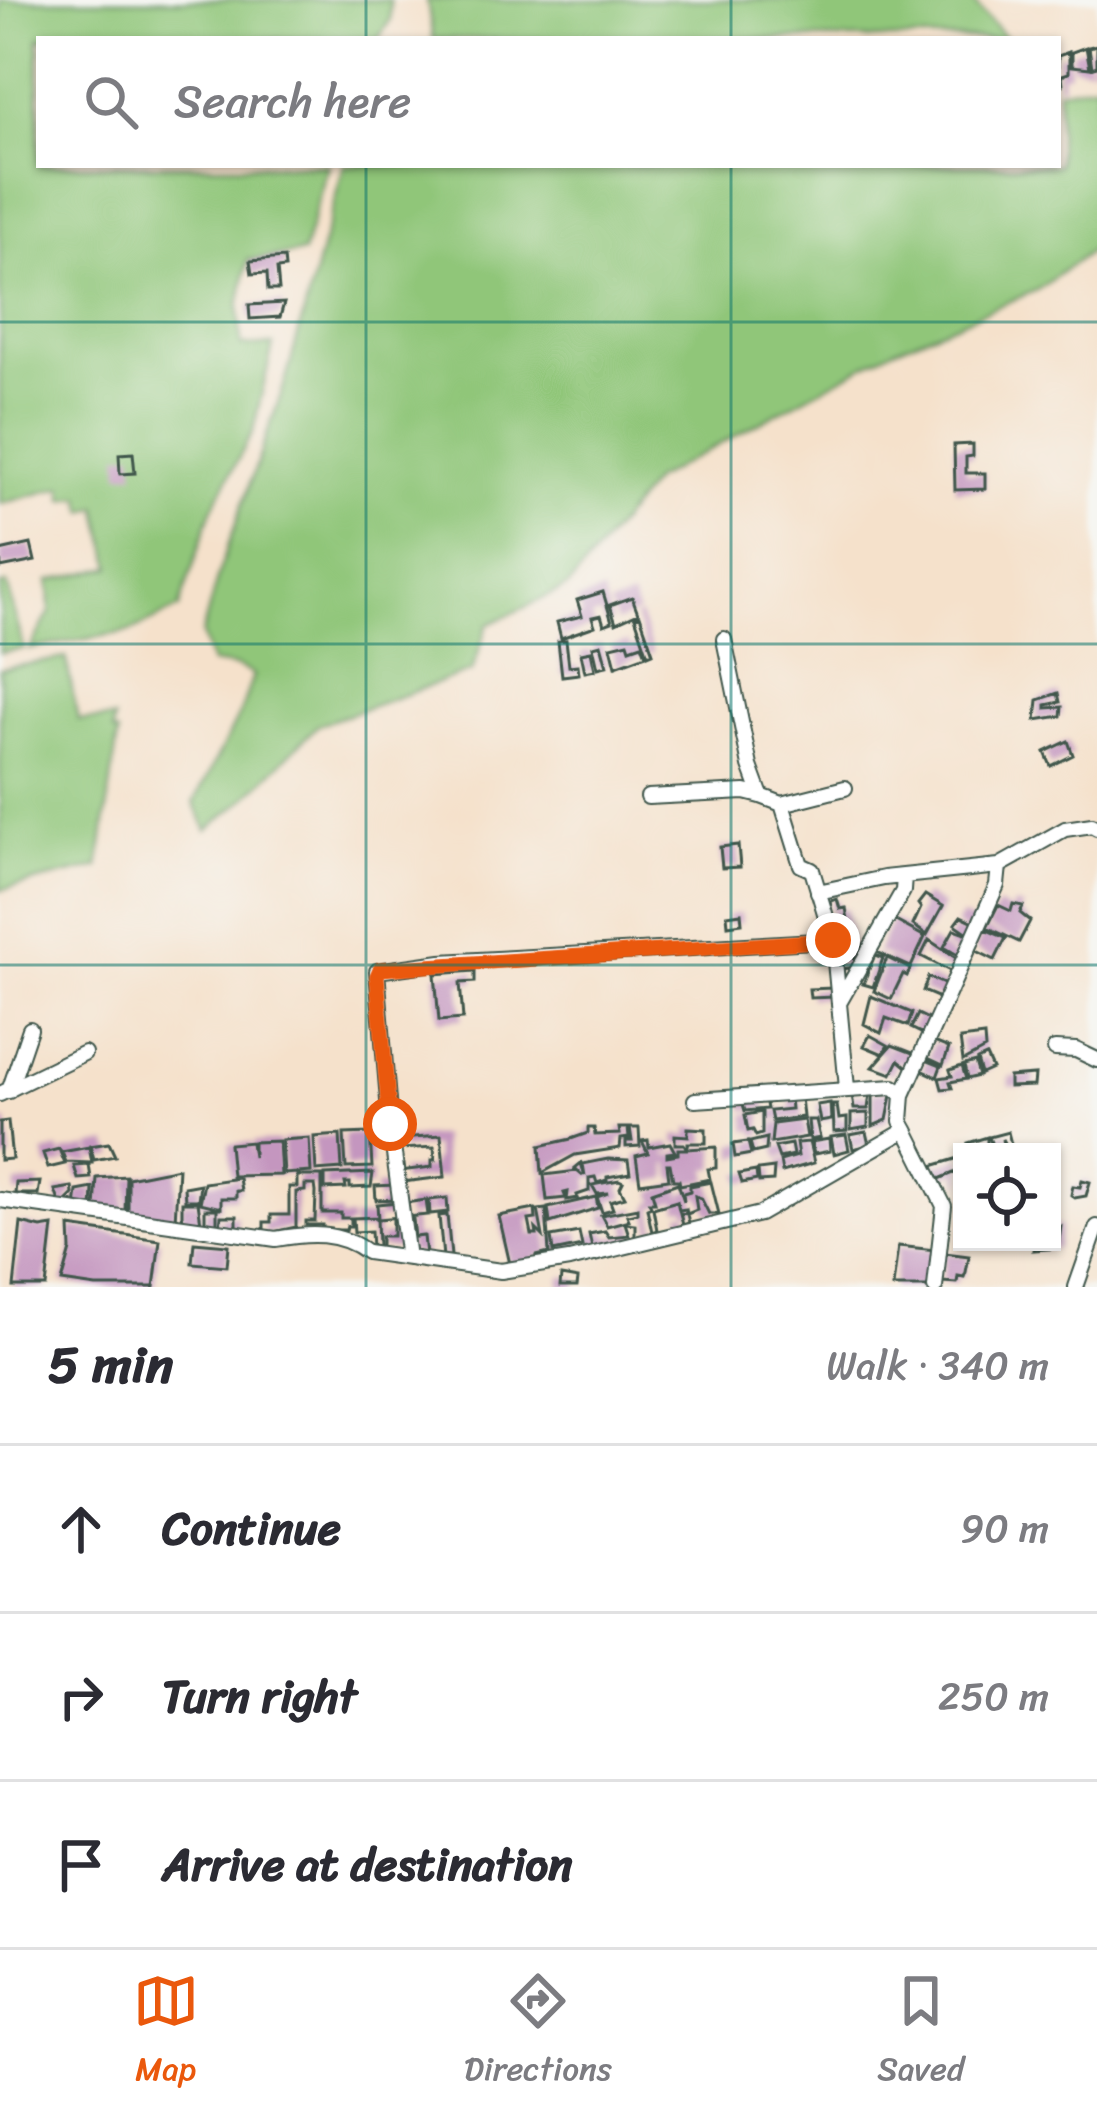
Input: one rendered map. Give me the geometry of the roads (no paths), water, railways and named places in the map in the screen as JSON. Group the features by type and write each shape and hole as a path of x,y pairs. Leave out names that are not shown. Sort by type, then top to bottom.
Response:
{"street":[{"path":"724,639 760,796"},
{"path":"648,797 745,792 782,804 845,788"},
{"path":"782,804 801,865 812,870 833,940 848,1088"},
{"path":"818,892 904,876 999,866 1065,829 1093,825 1097,829"},
{"path":"935,1287 944,1206 901,1120 903,1095 997,885 999,866"},
{"path":"839,1003 903,891 904,876"},
{"path":"408,1258 377,971 441,962 833,940"},
{"path":"4,1092 29,1029"},
{"path":"1055,1049 1076,1050 1097,1060"},
{"path":"4,1092 84,1053"},
{"path":"695,1100 848,1088 894,1087 903,1095"},
{"path":"0,1200 276,1239 306,1234 349,1239 367,1252 501,1270 569,1260 760,1214 905,1130"},
{"path":"1076,1287 1097,1227"}]}
